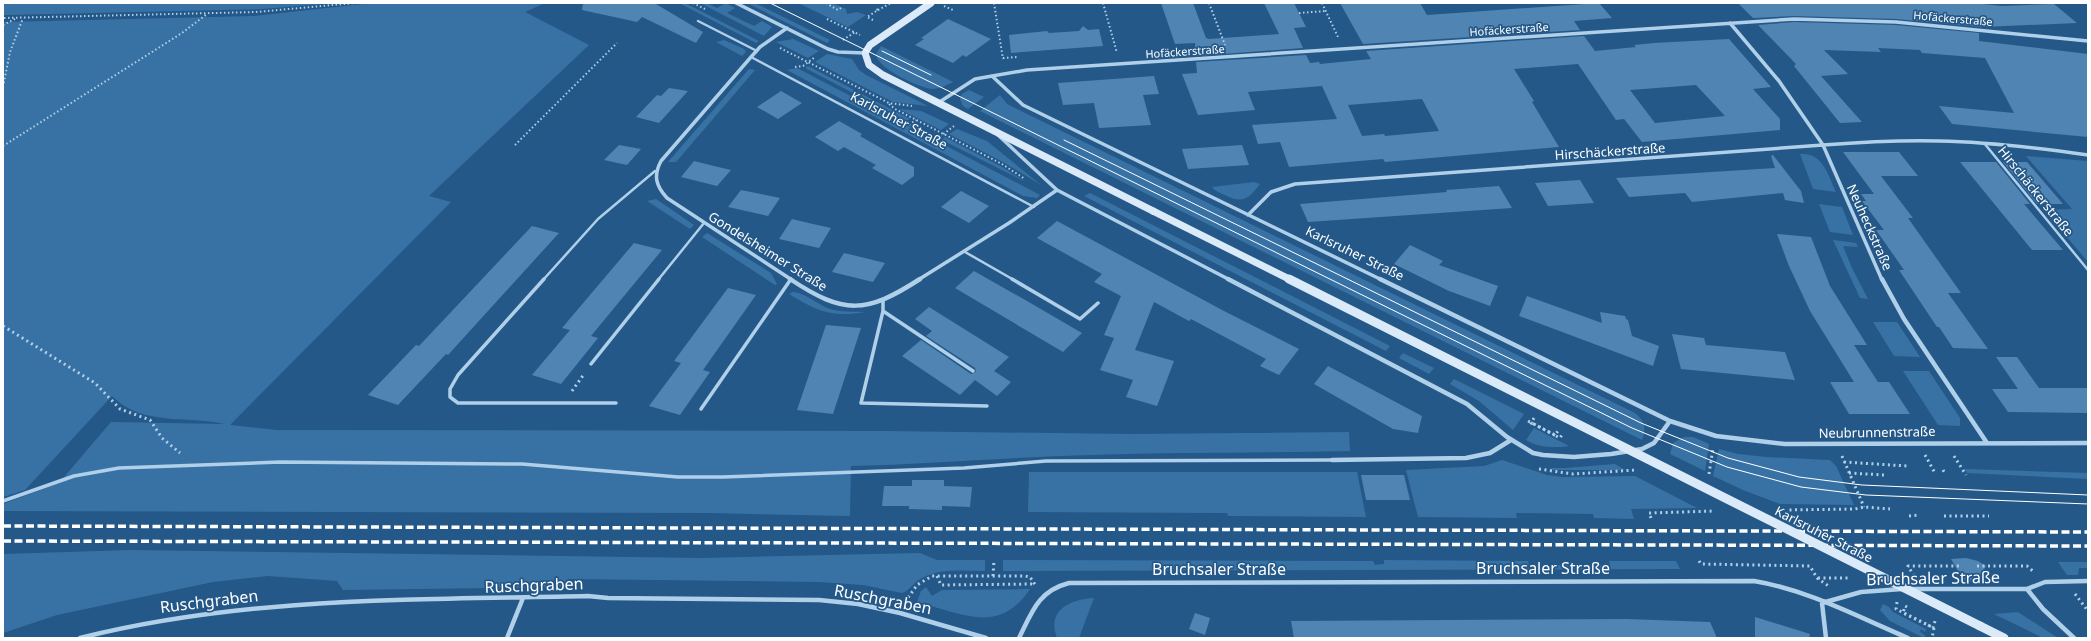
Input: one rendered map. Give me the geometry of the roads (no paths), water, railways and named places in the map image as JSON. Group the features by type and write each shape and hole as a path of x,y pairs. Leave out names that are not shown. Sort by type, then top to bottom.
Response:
{"street":[{"path":"736,3 834,51 865,53 874,41 931,3"},
{"name":"Hofäckerstraße","path":"938,103 972,80 1027,70 1794,19 1883,21 2088,41"},
{"name":"Neuheckstraße","path":"1730,23 1779,81 1823,145 1888,291 1929,357 1987,442"},
{"path":"656,171 661,161 751,57 768,41 787,28"},
{"name":"Karlsruher Straße","path":"865,53 869,65 878,72 938,103 1587,428 1901,588 2004,638"},
{"name":"Karlsruher Straße","path":"992,76 1023,105 1670,421 1651,445 1626,453 1556,458 1534,454 1511,440 1467,404 1057,190 992,130"},
{"name":"Hirschäckerstraße","path":"1248,215 1277,188 1295,184 1823,145 1920,140 1984,143 2088,154"},
{"name":"Gondelsheimer Straße","path":"656,171 654,181 658,189 667,198 791,279 831,303 841,306 867,306 883,301 965,252 1034,207 1057,190"},
{"name":"Neubrunnenstraße","path":"1670,421 1716,436 1785,444 1987,442 2088,443"},
{"path":"1332,460 1466,458 1483,456 1501,450 1511,440"},
{"name":"Bruchsaler Straße","path":"1019,638 1035,606 1042,596 1051,588 1069,583 1754,581 1778,585 1822,603 1842,595 1887,589 2027,589 2045,582 2088,581"},
{"path":"2027,589 2043,609 2074,638"},
{"name":"Ruschgraben","path":"80,638 132,624 201,614 308,603 588,596 608,598 819,600 858,604 900,613 986,638"},
{"path":"507,638 523,598"},
{"path":"1826,638 1822,603 1908,638"}],"lane":[{"path":"698,21 757,51"},
{"name":"Karlsruher Straße","path":"751,57 1034,207"},
{"name":"Hirschäckerstraße","path":"1984,143 2088,270"},
{"path":"616,403 458,403 450,397 450,389 458,375 598,219 656,171"},
{"path":"591,364 704,223"},
{"path":"965,252 1080,319 1098,303"},
{"path":"701,409 791,279"},
{"path":"883,301 883,311 861,403 987,406"},
{"path":"883,311 973,370"},
{"path":"3,501 74,476 119,468 280,462 522,464 678,477 722,477 964,468 1046,461 1332,460"}],"tram line":[{"path":"770,3 1632,428 1727,467 1801,487 1866,495 2088,504"},
{"path":"882,51 931,75"},
{"path":"1064,140 1641,423 1728,458 1799,477 1862,485 2088,495"}],"railway":[{"path":"3,526 2088,532"},
{"path":"3,541 2088,546"}]}
